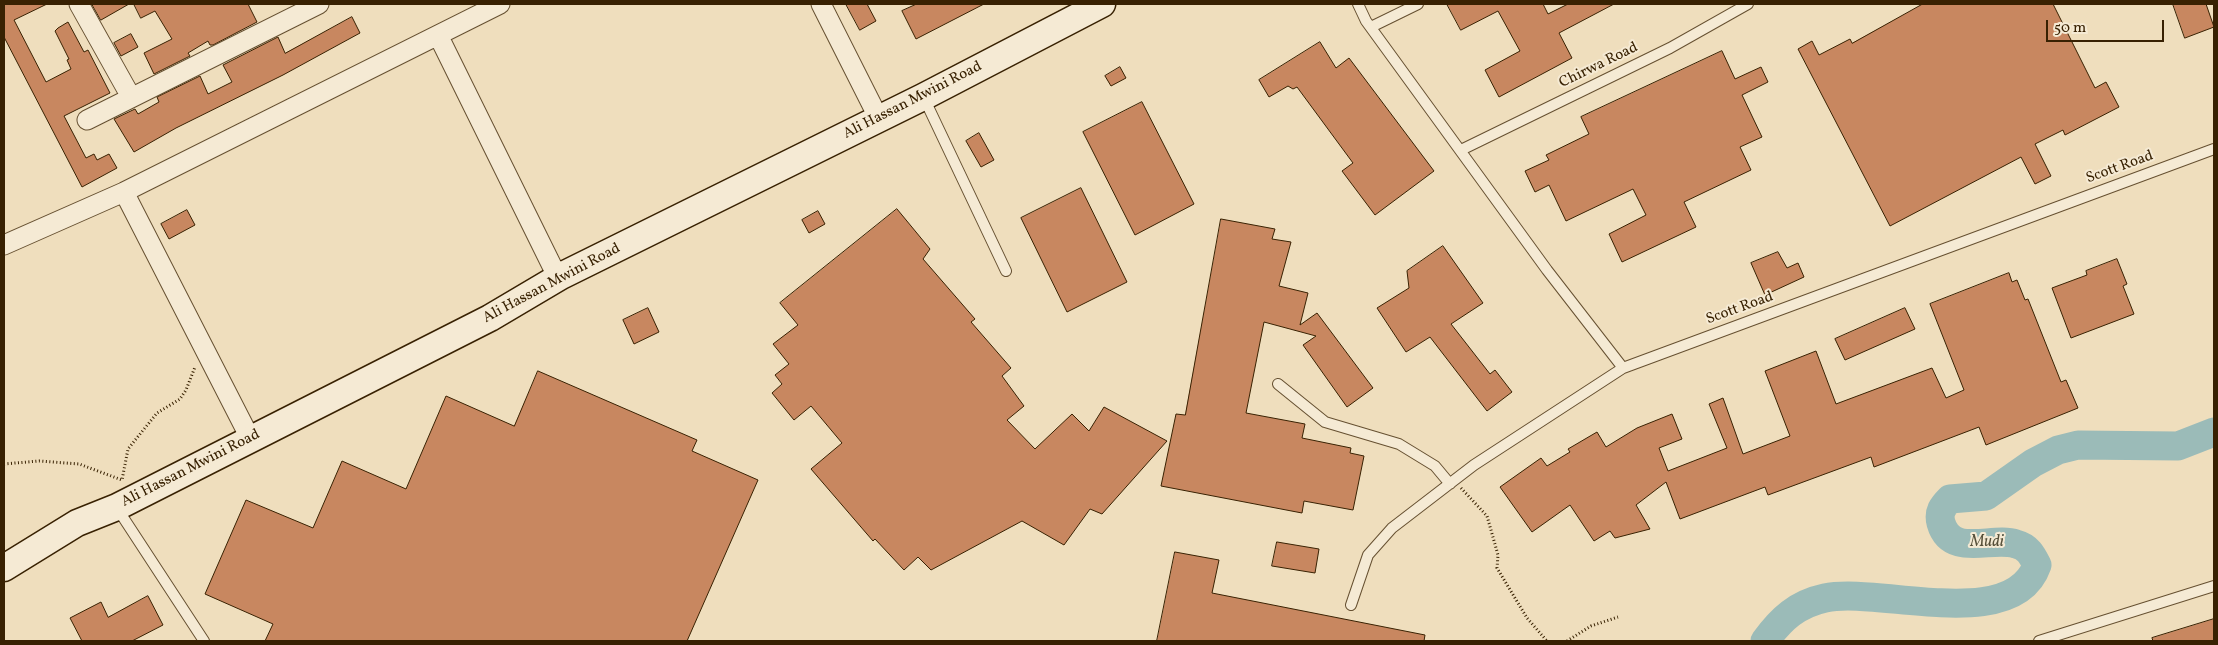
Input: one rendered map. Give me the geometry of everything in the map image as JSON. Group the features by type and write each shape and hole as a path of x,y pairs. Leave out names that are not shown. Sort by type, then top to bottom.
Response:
{"main road":[{"name":"Ali Hassan Mwini Road","path":"4,568 77,523 117,507 490,318 561,276 923,97 1102,4"}],"street":[{"path":"79,4 131,97"},
{"path":"87,120 319,4"},
{"path":"4,245 124,192 500,4"},
{"path":"821,4 879,119"},
{"path":"438,35 552,266 561,276"},
{"path":"124,192 250,438"}],"lane":[{"path":"1358,4 1371,27 1547,270 1623,368"},
{"path":"1371,27 1418,4"},
{"name":"Chirwa Road","path":"1461,150 1670,48 1748,4"},
{"path":"923,97 1006,271"},
{"name":"Scott Road","path":"1351,604 1368,555 1392,528 1452,482 1623,368 2214,149"},
{"path":"1278,384 1326,422 1399,444 1435,466 1452,482"},
{"path":"117,507 204,641"},
{"path":"2039,641 2214,586"}],"path":[{"path":"4,464 39,461 79,464 122,480 128,449 157,413 180,399 186,390 203,345"},
{"path":"1452,482 1487,516 1498,555 1496,568 1527,618 1546,641"},
{"path":"1567,641 1591,626 1618,618"}],"building":[{"path":"4,4 47,4 14,20 46,82 71,69 67,60 69,59 55,31 58,28 68,22 84,52 88,50 110,93 64,116 86,158 94,154 97,160 109,154 117,168 82,187 4,37"},
{"path":"92,4 129,4 101,20"},
{"path":"134,4 248,4 257,22 213,45 210,45 208,41 188,53 190,56 154,74 144,53 172,39 155,11 141,18"},
{"path":"846,4 867,4 876,21 860,30"},
{"path":"917,4 984,4 916,39 902,11"},
{"path":"1447,4 1543,4 1548,14 1568,4 1614,4 1559,33 1572,58 1499,97 1485,70 1520,51 1498,11 1461,30"},
{"path":"1923,4 2053,4 2095,88 2106,82 2119,107 2065,135 2063,130 2035,144 2051,176 2035,184 2021,157 1890,226 1798,49 1812,41 1819,55 1850,39 1852,43"},
{"path":"2173,4 2206,4 2214,27 2185,38"},
{"path":"352,17 360,33 283,75 176,128 134,152 114,119 135,109 138,114 159,102 157,97 200,76 208,94 232,82 223,65 278,37 285,53"},
{"path":"131,34 138,47 121,56 114,43"},
{"path":"1320,42 1336,68 1349,58 1434,171 1375,215 1342,171 1353,163 1297,87 1293,89 1288,86 1269,97 1259,80"},
{"path":"1722,51 1735,79 1761,67 1768,82 1742,95 1762,137 1740,147 1751,170 1684,202 1696,227 1622,262 1609,234 1646,215 1633,189 1566,221 1549,185 1535,192 1525,171 1549,160 1546,155 1589,134 1581,117"},
{"path":"1120,67 1126,78 1111,86 1105,76"},
{"path":"1142,102 1194,204 1135,235 1083,132"},
{"path":"979,133 994,160 981,167 966,141"},
{"path":"1081,188 1127,282 1067,312 1021,218"},
{"path":"897,209 930,249 923,259 975,319 971,322 1011,368 1002,376 1024,406 1007,420 1035,449 1072,414 1089,431 1104,407 1167,441 1102,514 1090,509 1064,545 1022,521 931,570 918,557 904,570 875,539 873,541 811,469 842,443 811,406 794,420 772,393 782,384 775,375 789,364 773,344 798,325 780,303"},
{"path":"187,210 195,225 169,239 161,224"},
{"path":"818,211 825,224 809,233 802,220"},
{"path":"1221,219 1275,229 1272,239 1291,242 1279,286 1308,293 1300,325 1317,313 1373,388 1347,407 1303,345 1316,336 1264,322 1246,413 1305,424 1302,438 1351,448 1350,453 1364,456 1353,510 1304,501 1302,513 1161,486 1176,414 1185,415"},
{"path":"1443,246 1483,303 1451,324 1490,374 1495,370 1512,392 1487,411 1430,337 1406,352 1377,308 1409,288 1407,271"},
{"path":"1778,252 1787,268 1798,263 1804,277 1765,295 1751,263"},
{"path":"2117,259 2127,284 2123,286 2134,314 2071,338 2052,288 2087,275 2086,271"},
{"path":"2009,273 2012,282 2017,280 2025,300 2028,299 2061,382 2066,380 2078,408 1986,445 1979,427 1874,467 1871,457 1768,495 1765,487 1680,519 1666,482 1636,505 1650,529 1615,538 1610,531 1594,541 1570,505 1532,532 1500,487 1541,458 1547,466 1570,452 1568,449 1597,432 1606,447 1637,428 1672,414 1682,439 1659,448 1668,471 1727,448 1709,404 1723,398 1743,454 1790,436 1765,371 1816,351 1836,404 1932,368 1946,398 1964,390 1930,304"},
{"path":"648,308 659,332 634,344 623,320"},
{"path":"1905,308 1915,329 1845,360 1835,339"},
{"path":"538,371 697,440 692,451 758,480 687,641 265,641 273,624 205,594 246,500 313,528 342,461 406,489 446,396 514,426"},
{"path":"1277,542 1319,549 1315,573 1272,566"},
{"path":"1175,552 1219,560 1212,593 1425,635 1424,641 1157,641"},
{"path":"148,596 163,625 132,641 82,641 70,618 101,602 108,617"},
{"path":"2214,619 2214,641 2153,641 2152,638"}],"waterway":[{"name":"Mudi","path":"1765,641 1777,626 1798,608 1825,598 1848,596 1877,597 1942,603 1973,603 2001,598 2023,586 2037,565 2035,561 2027,549 2020,545 2006,542 1973,544 1954,540 1946,534 1940,519 1942,510 1950,499 1986,496 2033,463 2058,450 2078,445 2178,446 2214,432"}]}
